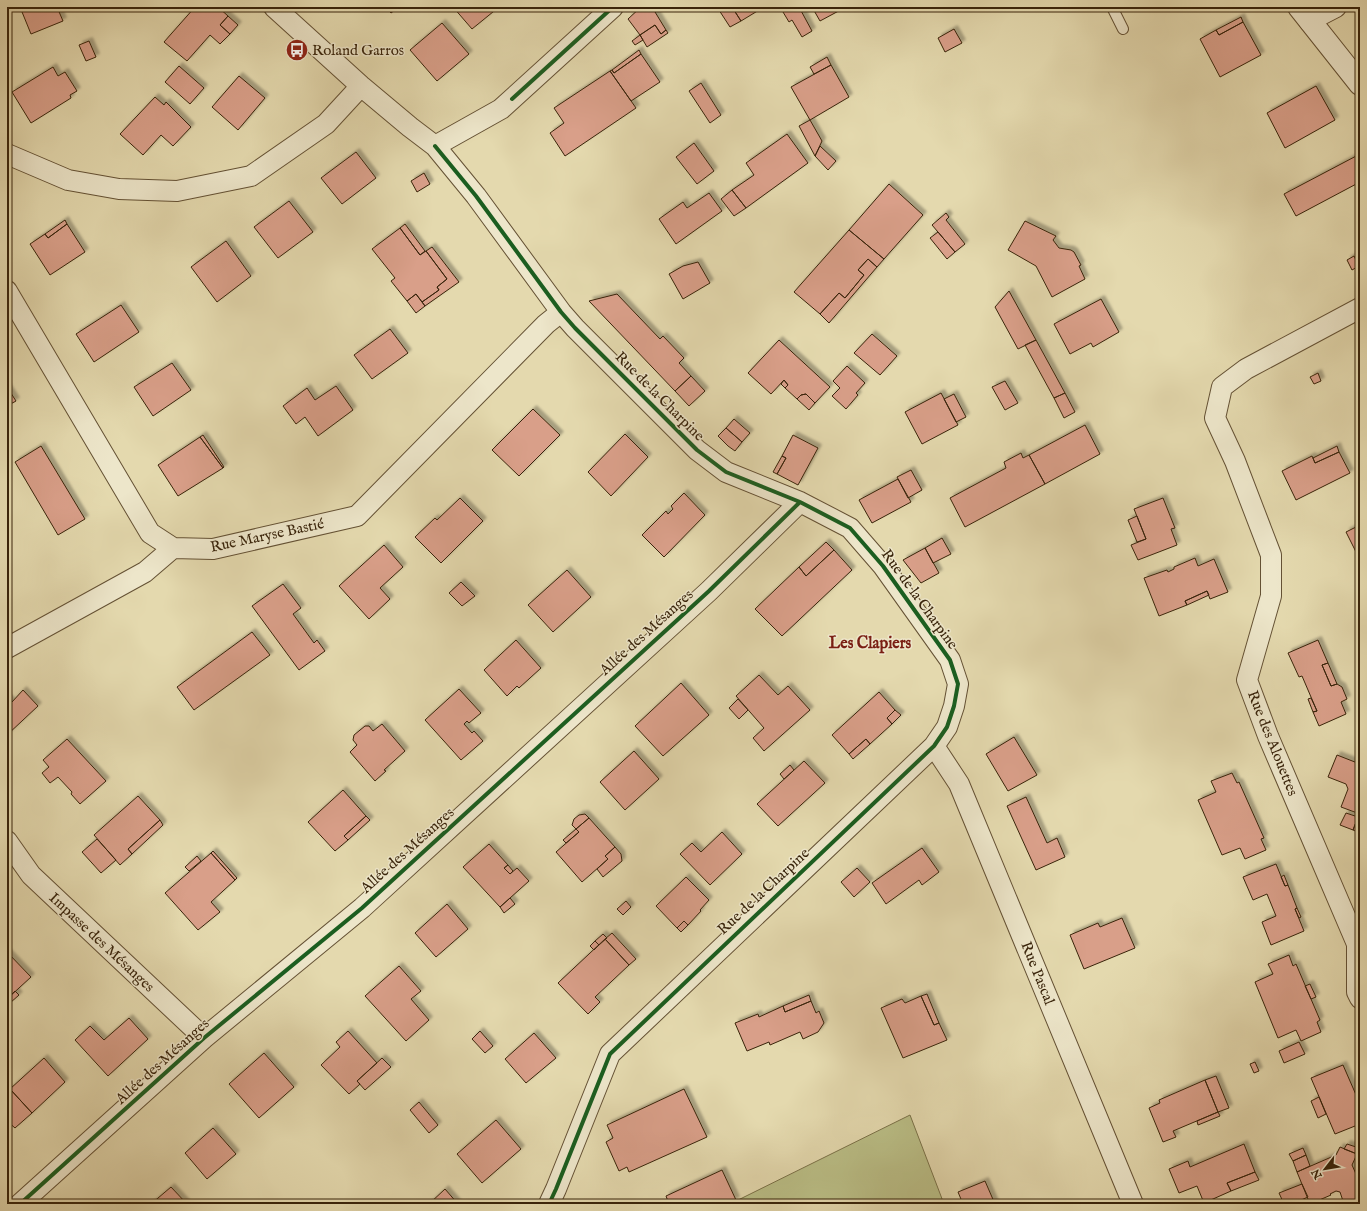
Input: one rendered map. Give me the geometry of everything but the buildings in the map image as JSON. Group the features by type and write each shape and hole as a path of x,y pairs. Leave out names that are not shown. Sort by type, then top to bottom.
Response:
{"street":[{"name":"Rue de la Charpine","path":"274,7 361,86 434,146 476,196 560,312 580,334 697,450 726,472 800,502 850,528 883,566 950,660 958,684 954,706 947,727 934,746 610,1054 557,1199"},
{"path":"434,146 501,109 613,7"},
{"path":"1336,7 1304,14 1360,84"},
{"path":"7,154 68,180 119,189 177,191 251,176 326,124 361,86"},
{"path":"7,291 150,533 173,548 145,572 7,648"},
{"name":"Rue des Alouettes","path":"1360,308 1246,369 1222,387 1215,418 1235,461 1271,554 1271,596 1247,680 1268,736 1357,944 1357,992 1360,998"},
{"name":"Rue Maryse Bastié","path":"173,548 212,549 357,516 546,324 560,312"},
{"name":"Allée des Mésanges","path":"20,1204 204,1038 362,908 709,591 800,502"},
{"name":"Rue Pascal","path":"934,746 959,784 1133,1204"},
{"name":"Impasse des Mésanges","path":"7,841 31,875 204,1038"}],"lane":[{"path":"1112,7 1124,29"}],"green space":[{"path":"910,1115 944,1204 730,1204"}],"cycle path":[{"path":"512,99 613,7"},
{"path":"435,146 476,196 561,312 575,328 697,450 726,472 800,502 850,528 883,566 950,660 958,684 954,706 947,727 934,746 610,1054 549,1204"},
{"path":"20,1204 204,1038 362,908 709,591 800,502"}],"place":[{"name":"Roland Garros","path":"297,50"}],"district":[{"name":"Les Clapiers","path":"870,642"}]}
